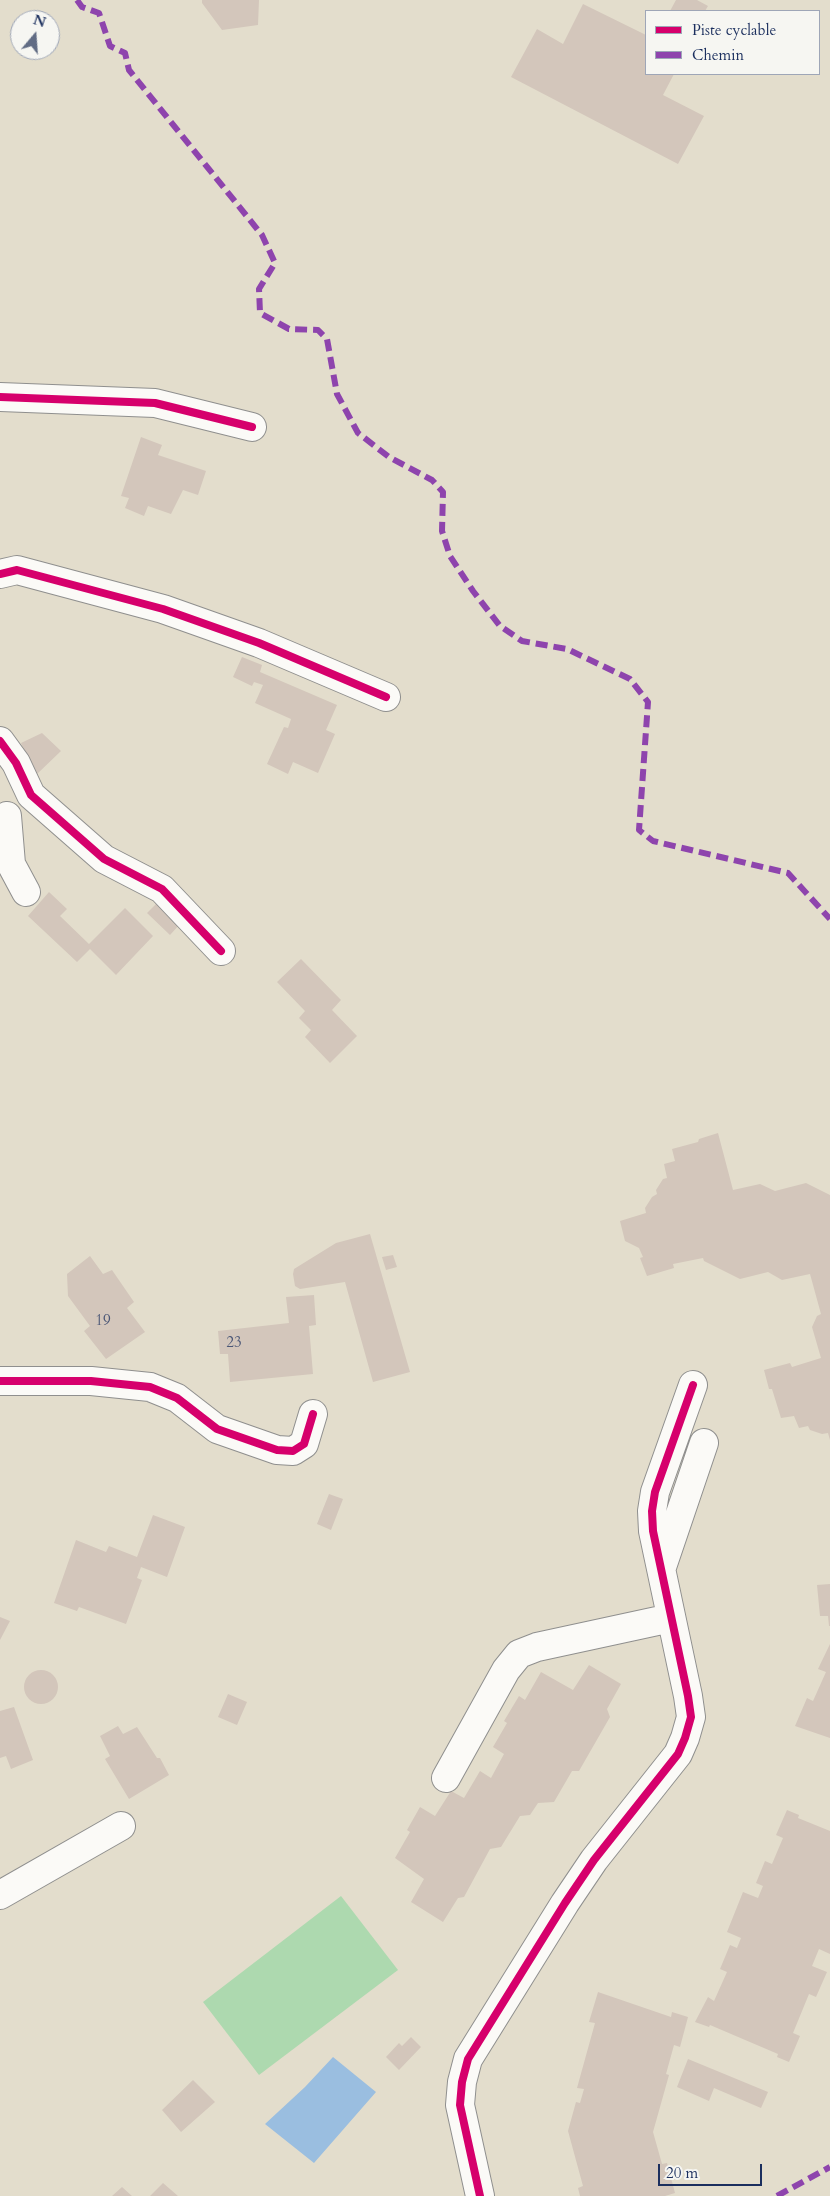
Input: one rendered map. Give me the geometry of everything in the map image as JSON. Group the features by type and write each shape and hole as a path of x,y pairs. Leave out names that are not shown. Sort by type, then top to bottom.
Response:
{"street":[{"path":"0,397 156,402 252,427"},
{"path":"0,574 17,570 163,609 259,642 386,697"},
{"path":"0,741 16,763 31,795 104,859 162,889 221,951"},
{"path":"26,892 11,864 4,816 31,795"},
{"path":"0,1381 91,1381 150,1388 177,1398 217,1429 277,1450 293,1451 304,1444 313,1414"},
{"path":"480,2196 460,2105 462,2082 468,2059 594,1860 678,1754 685,1738 690,1716 661,1569 652,1511 655,1492 693,1386"},
{"path":"661,1569 704,1443"},
{"path":"446,1778 506,1670 519,1654 537,1647 671,1618"},
{"path":"0,1895 120,1826"}],"green space":[{"path":"341,1896 398,1970 259,2075 203,2002"}],"water":[{"path":"333,2057 376,2092 314,2163 265,2124 305,2087"}],"building":[{"path":"202,0 259,0 258,25 222,30 202,3"},
{"path":"676,0 697,0 708,6 706,10 671,10"},
{"path":"583,4 645,35 645,75 673,75 663,95 704,116 678,164 511,77 537,29 563,44"},
{"path":"141,437 162,445 158,455 206,471 198,495 183,490 171,514 148,506 144,516 125,508 129,498 121,496"},
{"path":"242,657 262,665 260,672 337,705 326,730 335,734 318,773 293,762 288,774 267,764 284,727 288,728 291,719 255,703 263,685 254,682 252,686 233,677"},
{"path":"42,733 61,751 36,775 21,743"},
{"path":"49,892 67,909 60,916 89,944 125,908 153,936 116,975 90,949 77,962 28,916"},
{"path":"157,903 180,924 170,935 147,913"},
{"path":"301,959 341,1000 332,1010 357,1036 330,1063 305,1037 311,1030 299,1018 305,1011 277,982"},
{"path":"718,1133 733,1190 760,1184 775,1191 806,1183 830,1195 830,1440 828,1433 822,1434 810,1430 808,1426 799,1428 794,1416 781,1418 772,1389 769,1389 764,1370 790,1363 792,1367 821,1358 812,1327 817,1316 821,1314 810,1274 782,1280 768,1272 740,1279 704,1261 703,1258 673,1264 674,1268 647,1276 640,1258 643,1257 639,1248 625,1241 620,1221 646,1213 645,1208 652,1197 657,1194 656,1190 663,1179 667,1178 664,1164 675,1161 672,1149 698,1142 699,1139"},
{"path":"370,1234 410,1372 373,1382 345,1282 300,1289 295,1286 293,1274 294,1269 336,1243"},
{"path":"393,1255 397,1267 386,1270 382,1257"},
{"path":"90,1256 103,1274 112,1270 134,1302 127,1308 145,1332 106,1359 84,1331 90,1326 68,1296 67,1274"},
{"path":"314,1295 316,1325 309,1326 313,1374 230,1382 228,1354 220,1354 218,1331 289,1323 286,1297"},
{"path":"329,1494 343,1499 331,1530 317,1524"},
{"path":"153,1515 185,1527 167,1577 141,1567 137,1578 142,1580 126,1624 79,1607 77,1611 54,1603 76,1540 106,1552 109,1546 137,1557"},
{"path":"830,1584 829,1626 828,1616 820,1616 817,1585"},
{"path":"0,1617 10,1621 0,1640"},
{"path":"830,1644 830,1738 795,1726 807,1698 813,1701 826,1672 818,1669"},
{"path":"589,1665 621,1684 607,1709 610,1717 579,1771 572,1771 554,1802 538,1803 530,1815 520,1816 501,1847 490,1849 464,1897 458,1898 443,1922 411,1902 424,1879 395,1858 410,1832 407,1830 420,1807 435,1816 451,1791 464,1798 480,1771 491,1778 504,1754 493,1747 507,1723 504,1721 519,1696 525,1700 541,1672 573,1690"},
{"path":"41,1670 48,1671 53,1675 57,1680 57,1694 53,1699 48,1703 41,1704 34,1703 29,1699 25,1694 24,1687 25,1680 29,1675 34,1671"},
{"path":"228,1694 247,1702 237,1725 218,1717"},
{"path":"14,1707 33,1760 11,1769 6,1756 0,1758 0,1711"},
{"path":"118,1726 123,1734 137,1727 157,1758 160,1758 169,1775 129,1799 105,1759 110,1756 100,1736"},
{"path":"787,1810 799,1815 798,1818 830,1831 830,1954 819,1949 812,1966 827,1972 816,1997 809,1994 793,2033 800,2036 789,2062 777,2057 778,2054 710,2025 709,2027 695,2022 708,1997 714,2001 727,1972 720,1969 730,1945 737,1948 741,1938 727,1932 743,1892 758,1898 763,1886 756,1883 765,1861 772,1864 783,1838 776,1835"},
{"path":"598,1992 671,2017 672,2012 688,2017 680,2047 674,2045 666,2074 669,2075 653,2132 662,2164 667,2163 675,2193 665,2196 580,2196 578,2188 583,2186 568,2131 576,2102 580,2103 584,2089 577,2088 595,2023 589,2022"},
{"path":"411,2037 421,2047 399,2070 386,2057 399,2043 402,2046"},
{"path":"688,2059 768,2092 761,2108 714,2088 709,2101 677,2087"},
{"path":"193,2080 215,2102 181,2132 162,2110"},
{"path":"163,2183 178,2196 150,2196"},
{"path":"122,2187 132,2196 112,2196"}],"marked path":[{"path":"77,0 82,7 99,13 110,46 125,53 129,70 262,235 275,263 259,289 260,313 289,329 318,330 327,339 337,394 358,433 389,457 432,480 443,492 442,531 450,556 473,591 500,626 522,641 567,649 630,679 648,702 639,830 653,841 788,873 830,919"},
{"path":"777,2196 830,2167"}],"cycle path":[{"path":"0,397 155,403 252,427"},
{"path":"0,574 17,570 163,609 259,643 386,697"},
{"path":"0,741 16,763 31,795 104,859 162,889 221,951"},
{"path":"0,1381 91,1381 150,1387 177,1398 217,1429 277,1450 293,1451 304,1444 313,1414"},
{"path":"480,2196 460,2105 462,2082 468,2059 594,1860 678,1754 691,1717 653,1531 652,1511 655,1492 693,1385"}]}
